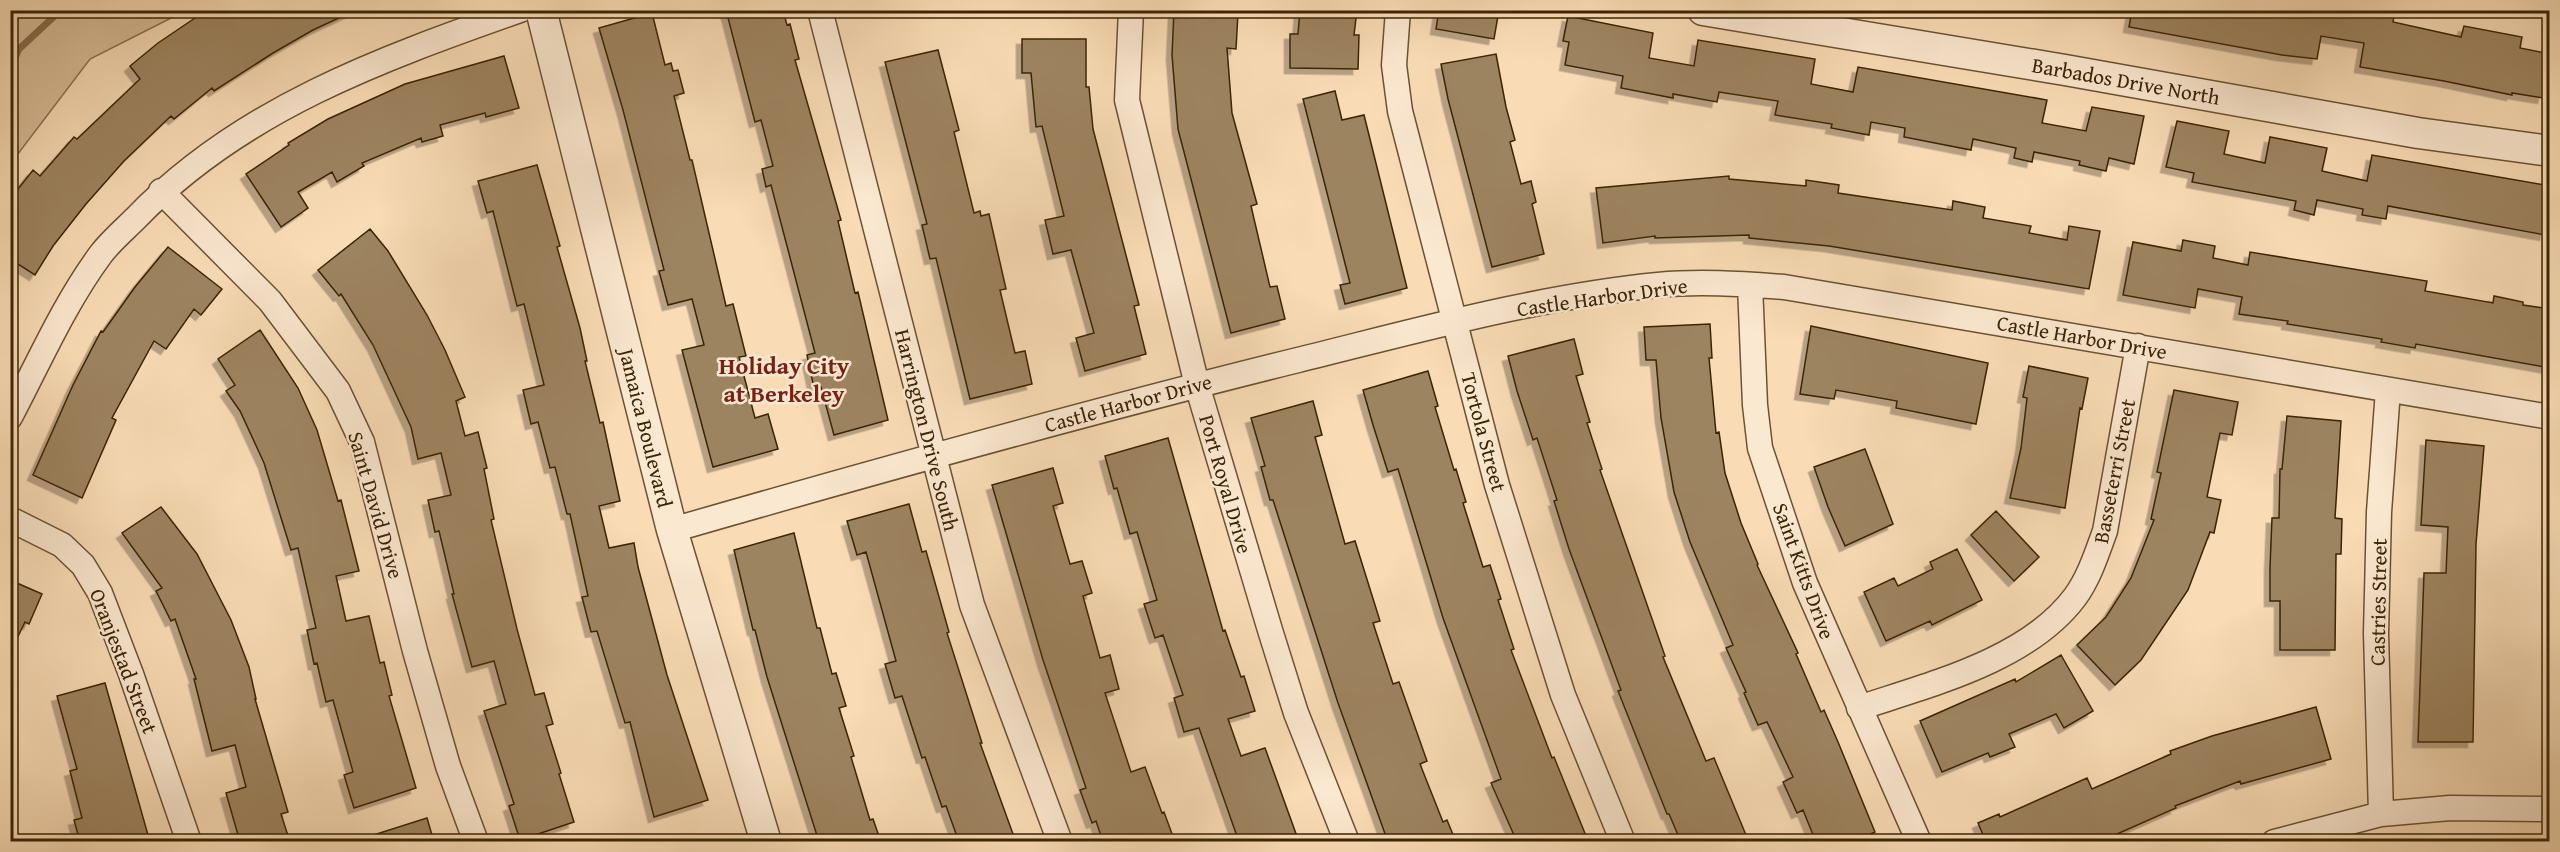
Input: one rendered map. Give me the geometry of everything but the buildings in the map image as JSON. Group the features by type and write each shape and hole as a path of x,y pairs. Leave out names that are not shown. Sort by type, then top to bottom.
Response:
{"street":[{"path":"10,417 70,299 103,252 161,191 189,168 280,108 369,66 520,10"},
{"name":"Jamaica Boulevard","path":"541,10 672,530 766,842"},
{"name":"Harrington Drive South","path":"820,10 972,605 1060,842"},
{"name":"Port Royal Drive","path":"1131,10 1127,100 1197,385 1293,702 1347,842"},
{"name":"Tortola Street","path":"1398,10 1394,66 1400,111 1497,485 1563,695 1623,842"},
{"name":"Barbados Drive North","path":"1703,10 2065,70 2418,133 2550,151"},
{"name":"Saint David Drive","path":"161,191 270,301 338,391 362,442 415,651 448,766 476,842"},
{"name":"Castle Harbor Drive","path":"672,530 933,454 1197,385 1455,321 1580,297 1658,285 1714,282 1784,287 2550,417"},
{"name":"Saint Kitts Drive","path":"1750,285 1755,405 1760,448 1804,583 1919,842"},
{"name":"Basseterri Street","path":"1859,708 1970,670 2007,651 2056,620 2077,596 2095,559 2105,531 2138,346"},
{"name":"Castries Street","path":"2381,814 2376,633 2379,512 2388,390"},
{"name":"Oranjestad Street","path":"10,519 62,545 83,565 100,593 131,674 189,842"},
{"path":"2274,842 2381,814 2450,808 2550,809"}],"shaded area":[{"path":"11,10 185,11 90,59 11,163"}],"waterway":[{"path":"10,68 19,49 61,10"}],"district":[{"name":"Holiday City at Berkeley","path":"784,379"}]}
